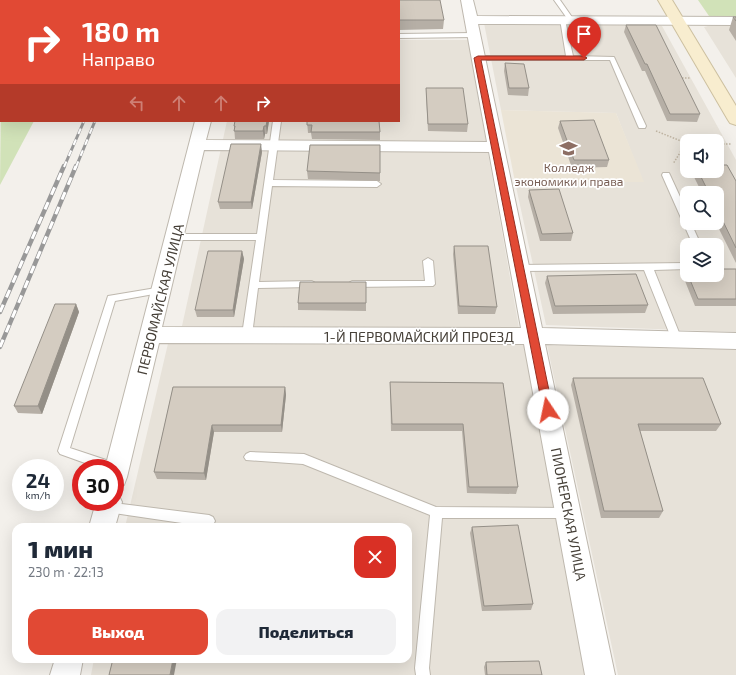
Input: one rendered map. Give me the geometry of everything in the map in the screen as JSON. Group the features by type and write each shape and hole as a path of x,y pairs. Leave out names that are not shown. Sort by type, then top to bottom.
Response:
{"main road":[{"path":"665,0 736,120"}],"street":[{"path":"470,18 736,21"},
{"name":"ПИОНЕРСКАЯ УЛИЦА","path":"470,18 600,675"},
{"name":"ПЕРВОМАЙСКАЯ УЛИЦА","path":"120,459 204,122"},
{"path":"198,145 496,147"},
{"name":"1-Й ПЕРВОМАЙСКИЙ ПРОЕЗД","path":"151,335 534,336 735,343"},
{"path":"65,675 68,663"}],"lane":[{"path":"557,0 566,20 570,58"},
{"path":"400,36 470,18"},
{"path":"478,58 612,58 642,126"},
{"path":"247,335 277,122"},
{"path":"666,175 680,207"},
{"path":"269,183 377,184"},
{"path":"175,237 261,237"},
{"path":"342,284 430,284 428,260"},
{"path":"520,268 680,266"},
{"path":"648,267 677,340"},
{"path":"254,285 318,284"},
{"path":"83,459 64,451 111,298 162,290"},
{"path":"250,457 304,459 436,512 568,513"},
{"path":"106,512 209,521"},
{"path":"423,675 422,668 436,512"}],"path":[{"path":"676,78 695,78"},
{"path":"642,126 680,142"},
{"path":"724,144 732,144"},
{"path":"666,175 680,153"}],"shaded area":[{"path":"484,23 655,24 662,26 722,134 680,134 680,178 724,178 724,138 736,160 736,332 546,325 515,182 643,182 616,113 501,110"},
{"path":"712,25 736,25 736,78 704,27"},
{"path":"400,40 468,40 519,328 182,326 227,122 400,122"},
{"name":"Колледж экономики и права","path":"501,110 616,113 644,182 515,182"},
{"path":"170,335 534,336 600,675 91,675 93,663 412,663 412,523 126,523"},
{"path":"547,345 736,349 736,675 618,675"}],"green space":[{"path":"698,0 736,0 736,16 709,16"},
{"path":"1,122 33,122 0,185"}],"building":[{"path":"400,0 440,0 444,20 400,20"},
{"path":"626,25 656,25 700,114 670,114 647,64 645,64"},
{"path":"505,63 524,64 529,88 509,88"},
{"path":"426,88 463,88 468,124 428,124"},
{"path":"594,120 609,160 574,160 560,121"},
{"path":"235,122 267,122 263,131 234,131"},
{"path":"307,122 379,122 380,132 311,132 312,125 307,125"},
{"path":"231,144 261,144 251,202 218,202"},
{"path":"310,145 380,145 380,173 307,171"},
{"path":"724,165 727,165 736,181 736,248 724,223 724,186 706,186 702,178 724,178"},
{"path":"559,189 573,233 542,234 529,190"},
{"path":"454,246 488,246 497,307 459,306"},
{"path":"208,251 242,251 233,310 195,310"},
{"path":"724,269 736,269 736,299 698,299 691,282 724,282"},
{"path":"636,274 648,305 555,306 547,276"},
{"path":"300,282 366,282 366,303 298,303"},
{"path":"55,304 76,304 38,406 14,406"},
{"path":"573,378 703,378 721,424 638,424 663,511 604,511"},
{"path":"390,382 503,383 518,487 469,487 463,424 392,424"},
{"path":"173,387 285,387 281,425 212,425 204,473 154,472"},
{"path":"518,525 533,604 484,606 472,527"},
{"path":"539,661 542,675 487,675 486,662"},
{"path":"112,663 172,663 170,675 109,675"}],"railway":[{"path":"64,167 84,122"},
{"path":"76,167 95,122"},
{"path":"0,312 64,166"},
{"path":"0,347 76,166"}],"place":[{"name":"Колледж экономики и права","path":"569,148"}],"route":[{"path":"548,410 478,58 584,58"}]}
